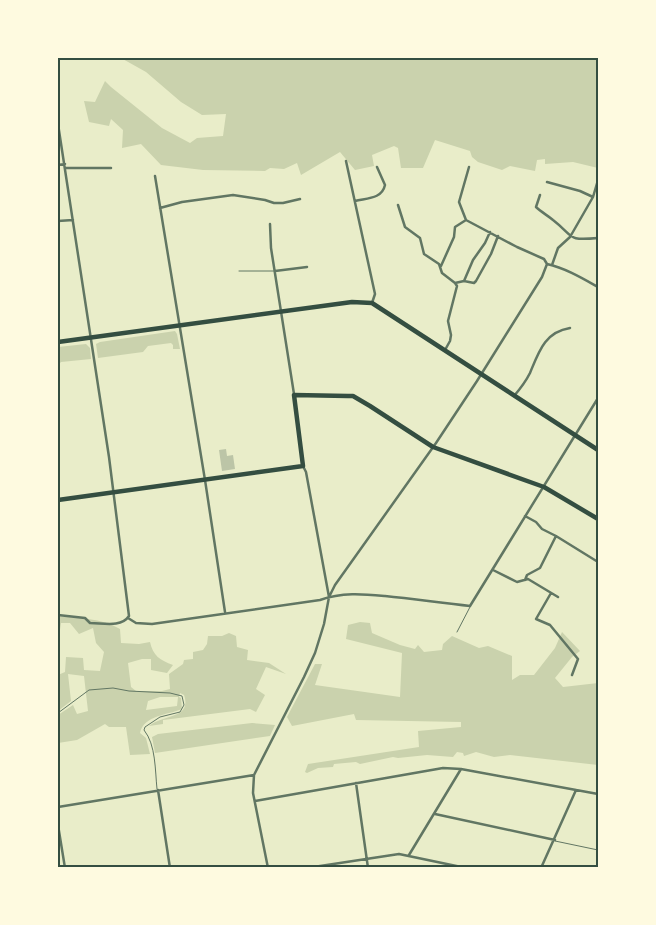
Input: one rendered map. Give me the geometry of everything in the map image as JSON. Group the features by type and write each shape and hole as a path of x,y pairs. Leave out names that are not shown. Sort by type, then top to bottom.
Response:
{"main road":[{"path":"58,342 352,302 372,304 598,450"},
{"path":"58,500 303,466 294,396 353,396 433,447 544,487 598,519"}],"street":[{"path":"58,124 114,492 128,617 136,623 152,624 352,594 422,599 470,606 598,398"},
{"path":"346,161 375,294 372,304"},
{"path":"58,165 65,164"},
{"path":"355,201 382,193 385,185 377,167"},
{"path":"469,167 459,202 466,220 544,259 547,264 566,269 598,287"},
{"path":"65,168 112,168"},
{"path":"155,176 225,612"},
{"path":"552,265 558,248 570,237 593,197 598,180"},
{"path":"547,182 580,191 593,197"},
{"path":"160,208 182,202 233,195 274,203 300,199"},
{"path":"540,196 536,207 570,237 582,240 598,238"},
{"path":"398,206 405,227 420,238 424,254 441,266"},
{"path":"58,221 74,220"},
{"path":"466,220 455,228 454,237 441,266 442,273 456,283 476,281 491,254 498,236"},
{"path":"270,224 275,272 294,396"},
{"path":"464,281 473,260 490,232"},
{"path":"268,868 254,800 254,775 315,653 324,624 329,596 433,447 481,374 542,277 547,264"},
{"path":"275,272 307,267"},
{"path":"445,350 451,335 448,321 456,283"},
{"path":"514,396 529,374 534,361 549,337 560,329 570,328"},
{"path":"303,466 306,472 329,596"},
{"path":"525,516 536,522 542,529 598,562"},
{"path":"524,580 527,575 540,568 556,536"},
{"path":"492,570 517,582 528,579 558,597"},
{"path":"551,593 536,619 550,625 578,659 572,675"},
{"path":"58,615 85,618 90,623 120,623 128,617"},
{"path":"254,800 443,768 461,769 598,794"},
{"path":"409,855 461,769"},
{"path":"58,808 254,775"},
{"path":"356,783 368,868"},
{"path":"158,790 170,868"},
{"path":"541,868 576,790"},
{"path":"435,814 554,840"},
{"path":"58,825 65,868"},
{"path":"307,868 399,854 466,868"}],"lane":[{"path":"239,271 275,272"},
{"path":"458,632 470,606"},
{"path":"58,713 89,690 112,688 129,691 170,693 182,696 184,705 180,712 154,720 144,730 150,738 158,790"},
{"path":"554,840 598,850"}],"green space":[{"path":"121,58 598,58 598,168 573,162 545,164 545,159 537,160 535,171 510,166 502,170 478,162 472,157 470,151 435,140 423,168 401,168 398,148 394,146 372,155 374,166 355,170 340,152 301,175 297,163 284,169 270,168 265,171 203,170 161,165 141,144 122,148 123,130 111,119 109,126 89,122 84,101 95,102 105,81 162,128 190,143 197,138 223,136 226,114 202,115 181,102 146,72"},
{"path":"175,331 180,349 173,349 171,343 148,346 143,352 98,358 96,344 100,342"},
{"path":"86,344 90,348 91,359 61,362 58,365 58,347"},
{"path":"58,616 89,619 113,625 120,629 121,643 139,644 150,642 153,651 158,657 173,665 167,673 151,670 151,659 142,659 128,663 131,687 136,691 162,691 170,689 169,674 183,664 184,660 193,659 193,652 203,650 207,644 208,636 222,636 229,633 236,636 237,647 248,650 247,660 269,663 286,674 266,667 256,689 265,695 256,712 250,709 163,720 163,724 149,726 155,722 175,715 184,708 184,695 180,693 182,709 157,716 146,722 142,727 140,733 146,738 150,754 130,755 126,727 109,727 105,724 77,740 58,743 58,715 73,705 77,714 88,711 84,676 68,674 71,701 58,711 58,675 65,672 66,657 83,658 84,670 100,671 104,652 96,643 93,628 79,634 70,623 61,623 58,643","holes":["160,697 178,697 177,706 146,710 148,701"]},
{"path":"360,622 370,623 372,633 415,649 418,645 424,652 442,650 443,644 452,636 479,648 488,646 512,656 512,680 520,675 534,675 555,648 562,632 580,651 572,657 555,678 563,687 598,683 598,765 510,755 494,757 476,752 464,756 463,753 457,752 453,757 427,755 393,757 360,764 356,762 334,764 333,767 318,768 307,773 305,772 308,764 419,747 418,731 461,727 461,722 356,720 354,714 292,726 287,717 315,664 322,664 315,685 400,697 402,653 346,639 348,625"},
{"path":"252,723 275,725 270,736 155,753 152,737 158,734"}],"building":[{"path":"226,449 227,456 233,455 235,469 222,471 219,450"}]}
